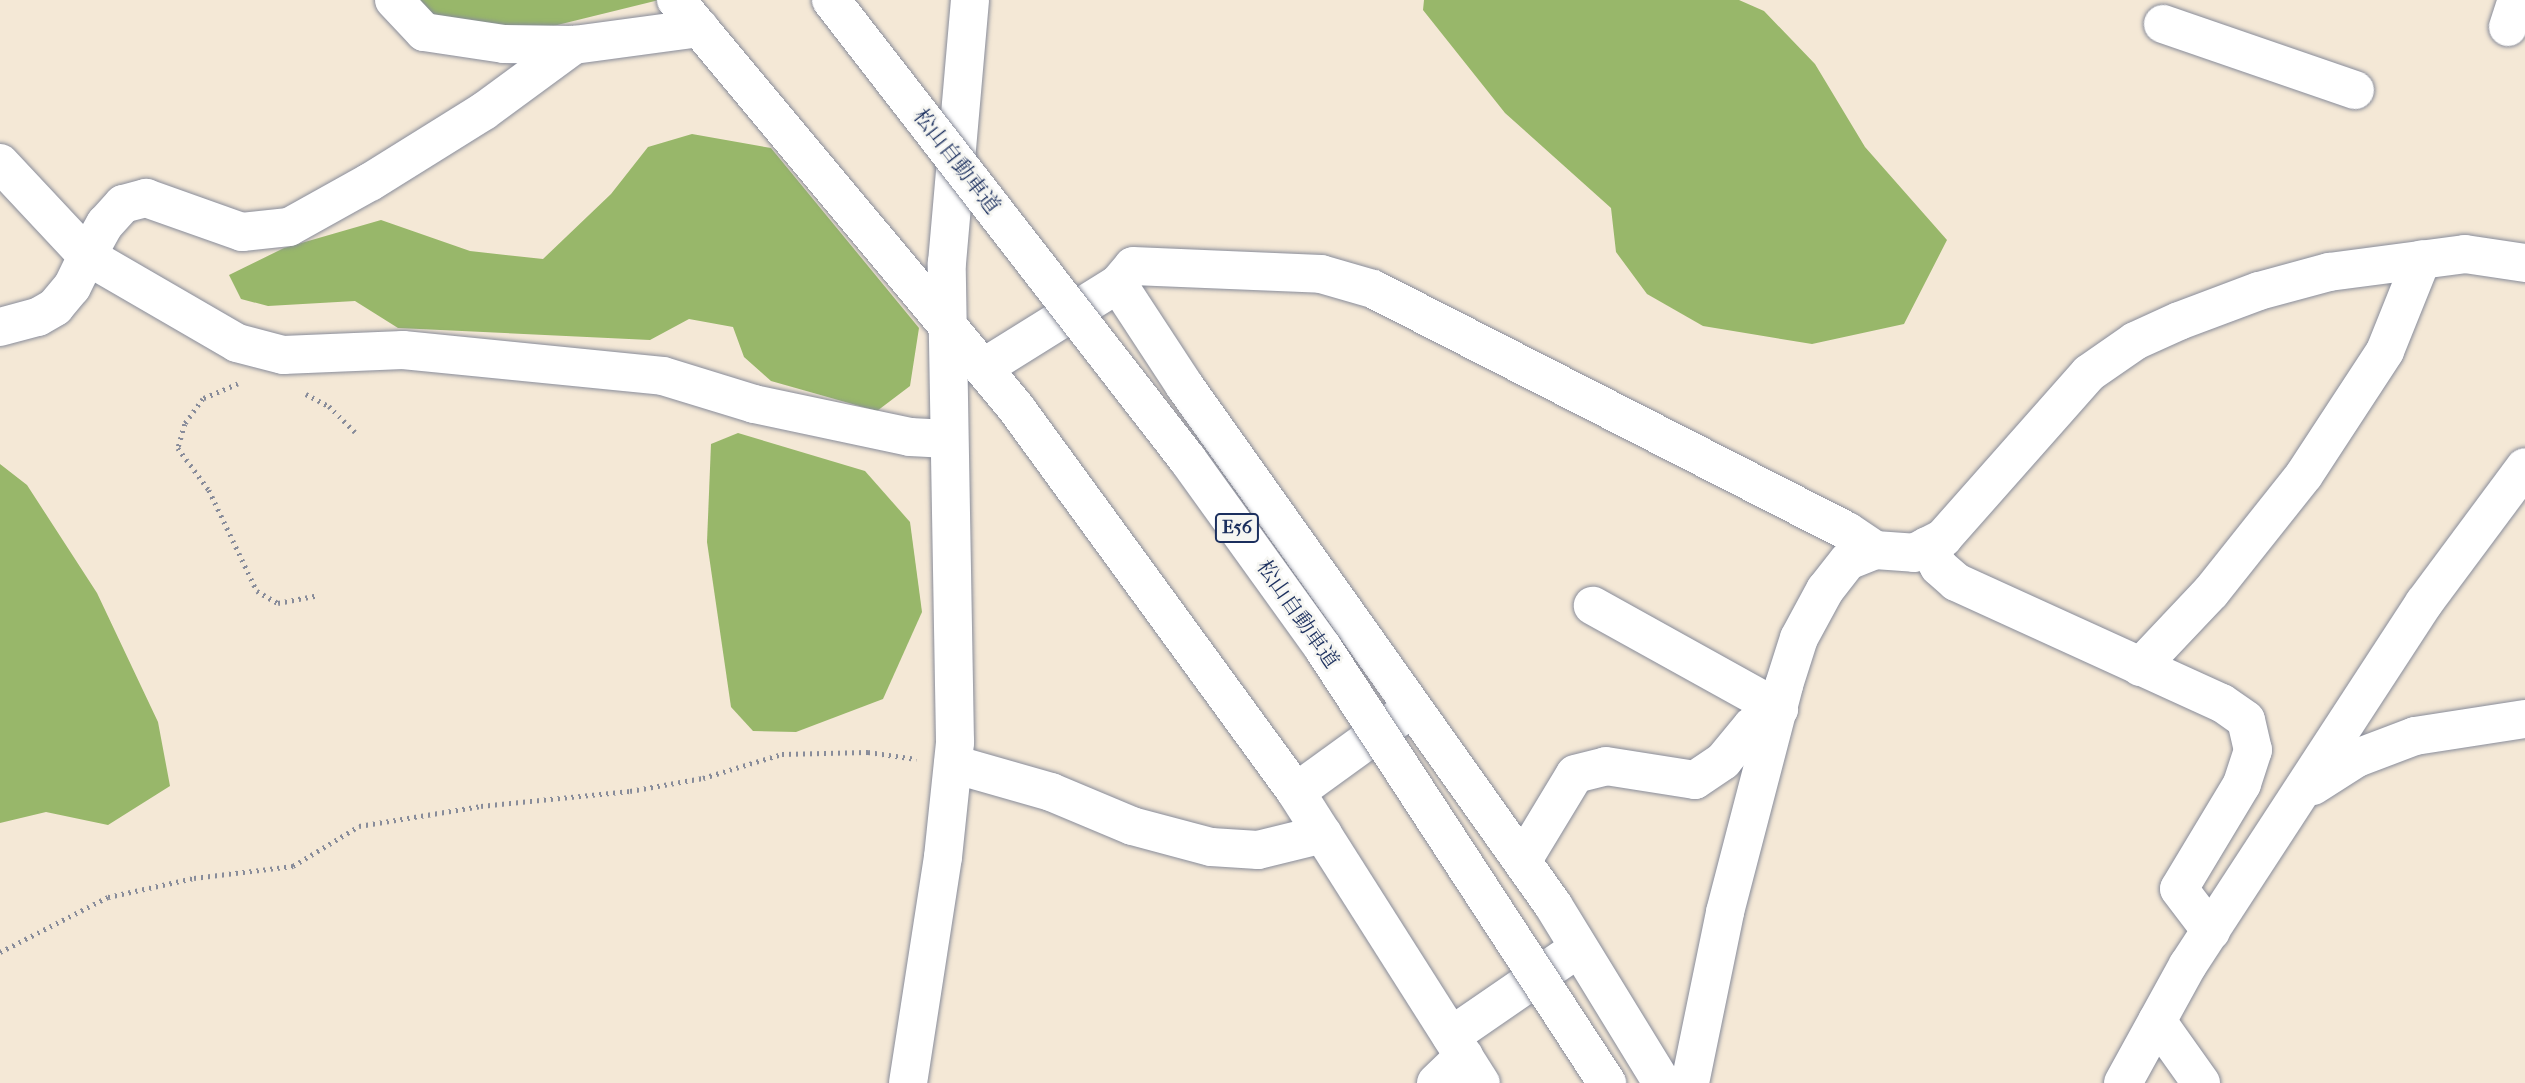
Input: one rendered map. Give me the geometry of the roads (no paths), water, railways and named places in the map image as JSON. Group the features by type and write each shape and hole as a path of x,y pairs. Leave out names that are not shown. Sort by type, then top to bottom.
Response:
{"main road":[{"path":"394,0 424,32 504,44 574,45 688,14 946,327 983,368 1296,792 1465,1058"},
{"name":"松山自動車道","path":"831,0 1188,460 1323,648 1607,1083"},
{"path":"908,1083 943,857 953,764 947,263 970,0"},
{"path":"2163,25 2355,90"},
{"path":"0,327 38,317 55,307 72,287 104,224 123,204 146,198 242,232 289,227 472,118 574,45"},
{"path":"0,163 87,256 237,343 283,355 403,350 663,376 754,404 910,438 948,439"},
{"path":"1690,1083 1725,912 1799,638 1825,590 1848,561 1875,550 1914,553 1943,538 1977,503 2089,373 2135,341 2259,291 2329,272 2465,254 2525,263"},
{"path":"2140,667 2211,592 2304,475 2385,351 2422,259"},
{"path":"983,368 1118,284 1133,266 1179,265 1321,274 1373,289 1847,531 1875,550"},
{"path":"1118,284 1184,385 1523,860 1662,1083"},
{"path":"2123,1083 2211,931 2304,792 2424,603 2525,467"},
{"path":"1927,546 1939,566 1956,582 2222,703 2246,720 2253,750 2242,784 2179,889 2211,931"},
{"path":"1593,606 1779,709"},
{"path":"1296,792 1415,706"},
{"path":"1523,860 1575,774 1606,766 1695,780 1723,761 1752,726 1779,709"},
{"path":"2304,792 2357,758 2415,736 2525,719"},
{"path":"953,764 1051,792 1132,826 1211,847 1258,850 1324,834"},
{"path":"1436,1083 1579,948"},
{"path":"2157,1021 2201,1083"}]}
